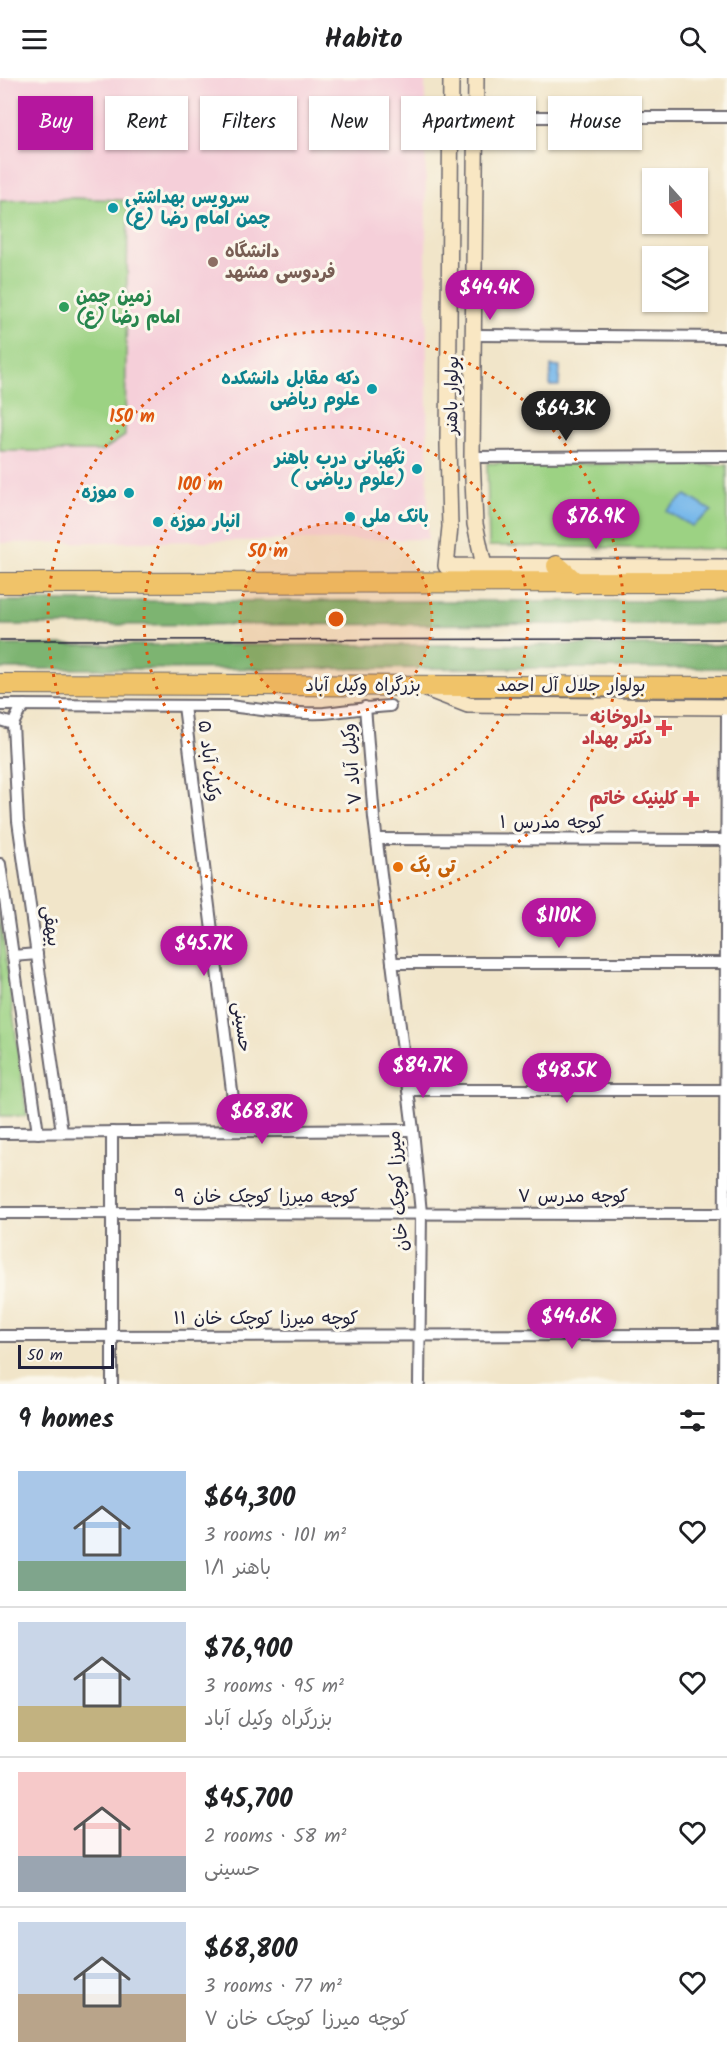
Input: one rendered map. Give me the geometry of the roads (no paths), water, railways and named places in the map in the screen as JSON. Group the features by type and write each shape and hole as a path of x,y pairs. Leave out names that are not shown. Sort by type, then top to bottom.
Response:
{"highway":[{"path":"557,566 576,583"},
{"path":"0,583 727,582"},
{"name":"بزرگراه وکیل آباد","path":"0,684 727,687"}],"street":[{"name":"بولوار باهنر","path":"451,78 448,445 450,527 446,566 484,566 475,524 472,457 476,78"},
{"path":"536,117 727,117"},
{"path":"449,263 474,264"},
{"path":"474,335 727,337"},
{"path":"472,457 727,456"},
{"path":"450,527 461,531 475,524"},
{"path":"484,566 727,567"},
{"name":"بولوار جلال آل احمد","path":"418,686 468,705 727,707"},
{"path":"0,705 230,706 263,711 316,713 390,706"},
{"path":"0,720 13,724 25,705"},
{"name":"وکیل آباد ۵","path":"184,706 198,820"},
{"name":"۷ وکیل آباد","path":"365,707 374,818"},
{"path":"724,1384 727,713"},
{"name":"بیهقی","path":"13,724 18,821 62,1132"},
{"name":"میرزا کوچک خان","path":"374,818 421,1214 419,1384"},
{"name":"حسینی","path":"198,820 237,1131"},
{"name":"کوچه مدرس ۱","path":"377,839 727,840"},
{"path":"0,864 38,1133"},
{"path":"13,956 37,954"},
{"path":"392,963 726,963"},
{"path":"408,1090 726,1090"},
{"path":"0,1133 412,1130"},
{"path":"112,1132 112,1384"},
{"name":"کوچه میرزا کوچک خان ۹","path":"0,1213 421,1214"},
{"name":"کوچه مدرس ۷","path":"421,1214 726,1214"},
{"name":"کوچه میرزا کوچک خان ۱۱","path":"0,1336 726,1335"}],"water":[{"path":"551,366 560,367 559,386 550,386"},
{"path":"686,495 712,511 692,526 666,511"}],"tram line":[{"path":"0,640 727,639"}],"place":[{"name":"سرویس بهداشتی چمن امام رضا (ع)","path":"113,208"},
{"name":"دانشگاه فردوسی مشهد","path":"213,262"},
{"name":"زمین چمن امام رضا (ع)","path":"64,307"},
{"name":"دکه مقابل دانشکده علوم ریاضی","path":"372,389"},
{"name":"نگهبانی درب باهنر ( علوم ریاضی)","path":"417,469"},
{"name":"موزه","path":"129,493"},
{"name":"بانک ملی","path":"350,517"},
{"name":"انبار موزه","path":"158,522"},
{"name":"داروخانه دکتر بهداد","path":"664,728"},
{"name":"کلینیک خاتم","path":"691,799"},
{"name":"تی بگ","path":"398,867"}]}
